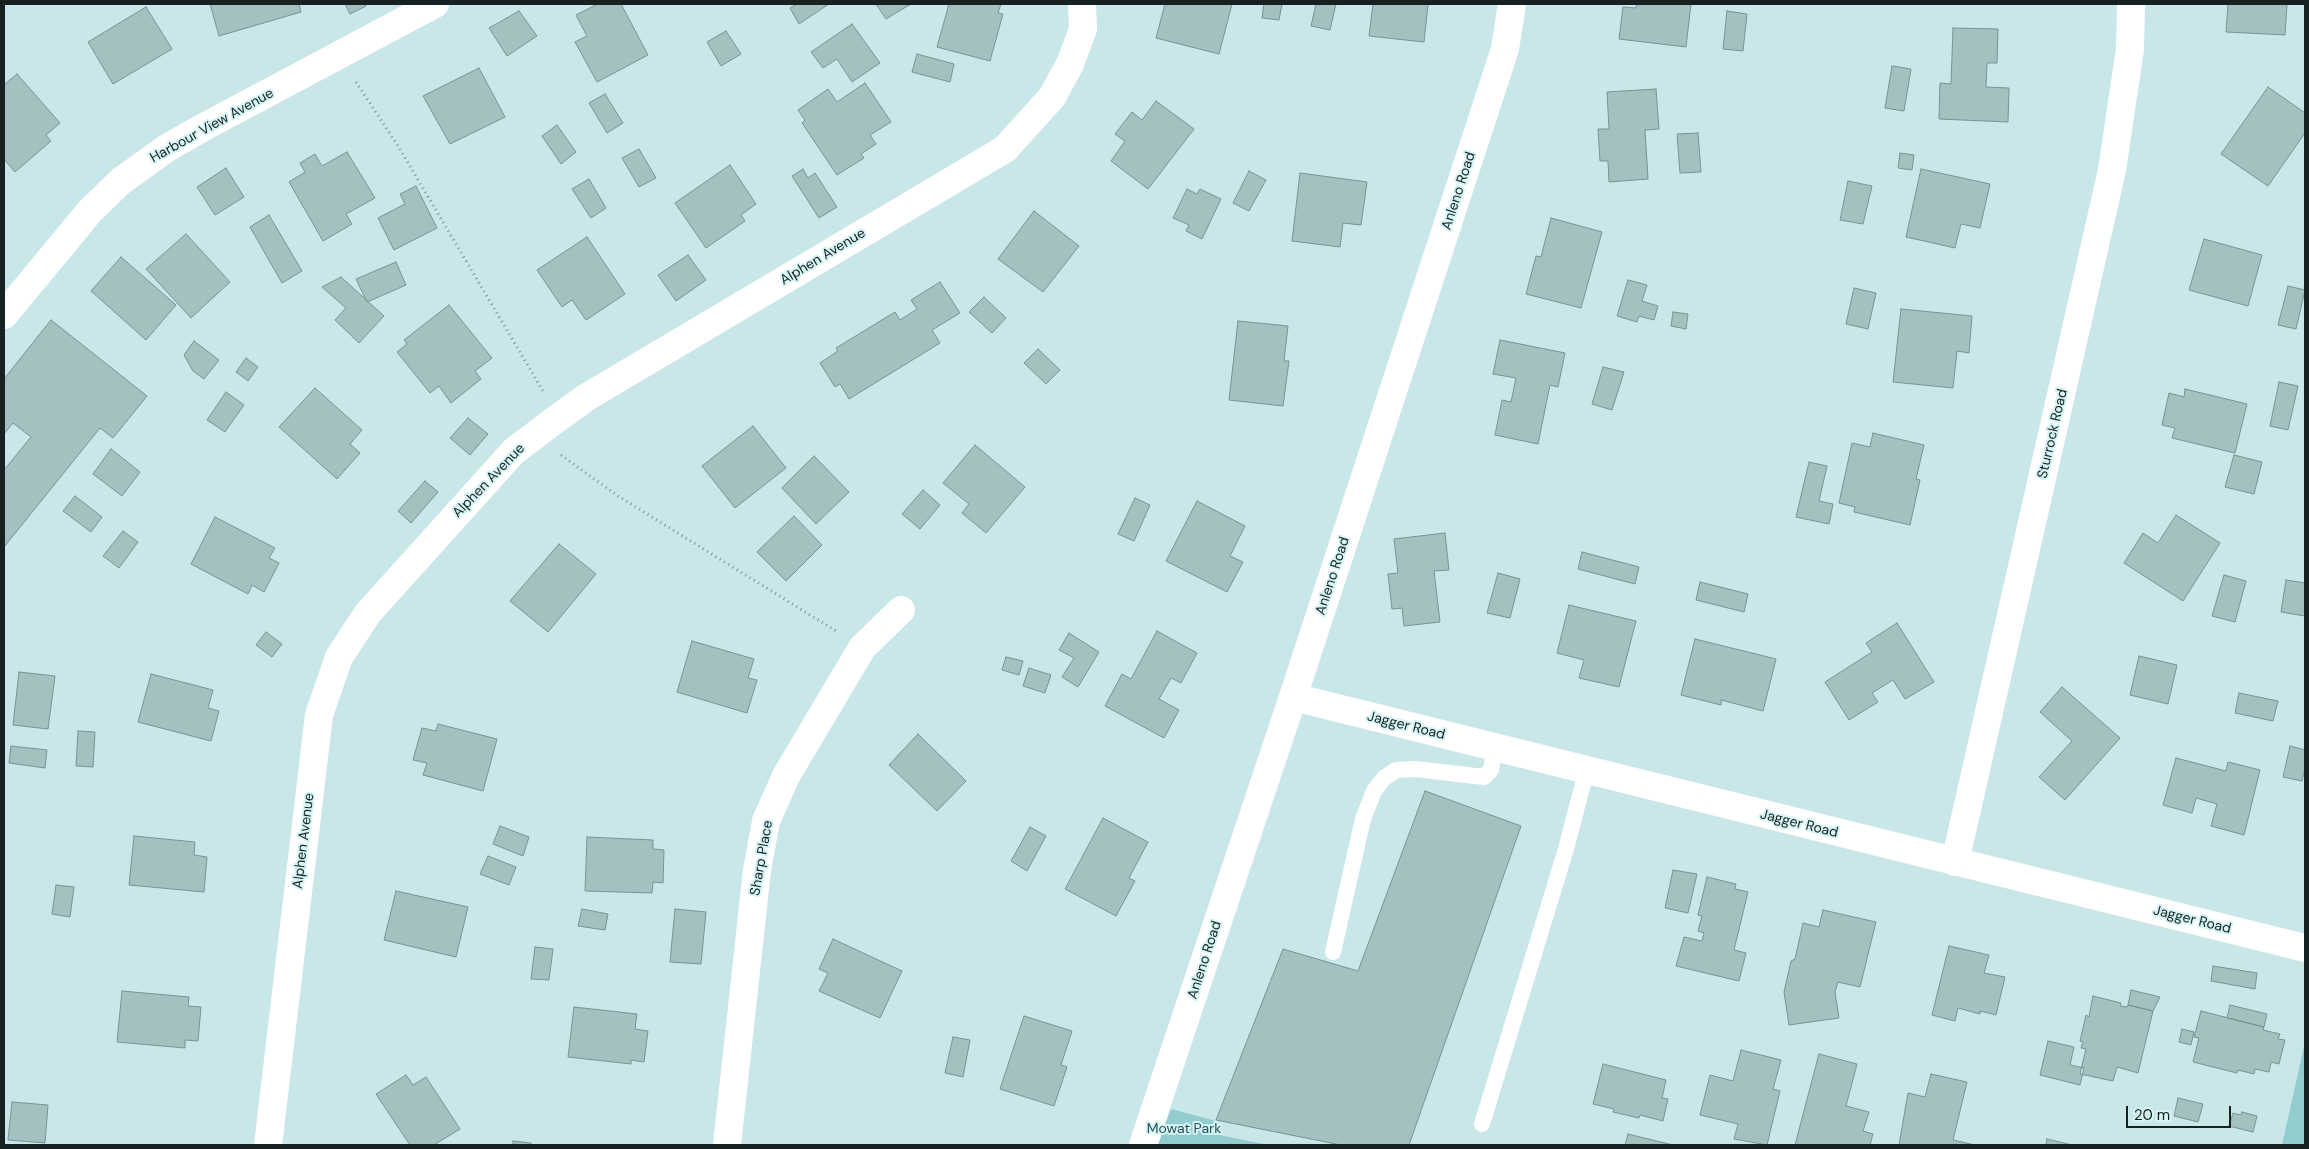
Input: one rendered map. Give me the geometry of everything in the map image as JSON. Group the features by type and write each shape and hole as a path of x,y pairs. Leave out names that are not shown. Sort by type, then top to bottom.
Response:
{"street":[{"name":"Harbour View Avenue","path":"4,315 90,211 120,181 167,148 435,4"},
{"name":"Alphen Avenue","path":"268,1145 319,716 339,657 368,613 514,451 559,417 587,397 1005,149 1052,97 1083,29 1082,4"},
{"name":"Anleno Road","path":"1143,1145 1293,697 1505,49 1512,4"},
{"name":"Sturrock Road","path":"1955,862 2112,170 2130,49 2131,4"},
{"name":"Sharp Place","path":"727,1145 757,870 766,821 786,776 862,648 901,610"},
{"name":"Jagger Road","path":"1293,697 1586,772 2305,948"}],"lane":[{"path":"1333,952 1363,819 1374,791 1384,778 1396,770 1415,769 1484,777 1491,770 1495,748"},
{"path":"1482,1124 1566,848 1586,772"}],"path":[{"path":"340,56 398,146 559,417"},
{"path":"534,436 618,496 862,648"}],"green space":[{"path":"2305,1042 2305,1145 2282,1145"},
{"name":"Mowat Park","path":"1171,1109 1216,1121 1214,1134 1269,1145 1158,1145"}],"building":[{"path":"210,4 299,4 301,12 219,36"},
{"path":"345,4 365,4 366,6 350,14"},
{"path":"598,4 621,4 648,55 597,82 575,42 587,36 576,15"},
{"path":"797,4 829,4 799,24 790,8"},
{"path":"876,4 911,4 886,19"},
{"path":"949,4 1001,4 998,13 1003,14 990,61 937,47"},
{"path":"1165,4 1232,4 1219,54 1156,38"},
{"path":"1264,4 1282,4 1279,20 1262,18"},
{"path":"1316,4 1336,4 1330,30 1311,26"},
{"path":"1373,4 1428,4 1424,42 1369,36"},
{"path":"1637,4 1691,4 1686,47 1619,39 1623,7 1636,8"},
{"path":"2228,4 2287,4 2285,35 2226,32"},
{"path":"146,7 172,49 113,84 88,42"},
{"path":"519,11 537,36 507,56 489,28"},
{"path":"1727,11 1747,14 1743,51 1723,49"},
{"path":"852,24 880,63 852,82 837,59 823,68 811,52"},
{"path":"1953,28 1998,29 1997,63 1987,63 1986,87 2009,88 2008,122 1939,119 1940,83 1951,84"},
{"path":"726,31 741,54 721,66 707,42"},
{"path":"917,54 954,64 950,82 912,72"},
{"path":"1892,66 1911,69 1904,111 1885,108"},
{"path":"479,68 505,117 450,144 423,96"},
{"path":"17,74 60,123 46,135 51,141 15,172 4,159 4,85"},
{"path":"865,83 891,122 870,135 876,144 861,154 864,158 837,175 802,123 805,120 798,110 828,89 837,102"},
{"path":"2268,87 2305,113 2305,133 2268,186 2221,154"},
{"path":"1656,89 1659,129 1645,130 1648,179 1609,182 1608,161 1600,161 1598,129 1609,129 1607,92"},
{"path":"605,94 623,123 607,133 589,103"},
{"path":"1156,101 1194,129 1148,189 1111,161 1125,141 1115,134 1132,112 1142,120"},
{"path":"557,125 576,152 561,164 542,136"},
{"path":"1698,133 1701,172 1680,173 1677,134"},
{"path":"639,149 656,178 639,187 622,158"},
{"path":"347,152 375,198 346,214 352,224 323,241 289,182 305,172 300,163 315,154 322,166"},
{"path":"1900,153 1914,155 1912,170 1898,168"},
{"path":"730,165 756,204 741,215 745,221 706,248 675,203"},
{"path":"226,168 244,197 215,215 197,187"},
{"path":"803,169 808,178 815,173 837,207 819,218 792,176"},
{"path":"1921,169 1990,184 1980,228 1961,224 1955,248 1906,237"},
{"path":"1249,171 1266,180 1249,211 1233,203"},
{"path":"1300,173 1367,182 1361,225 1343,223 1340,247 1292,241"},
{"path":"589,179 606,208 591,218 572,189"},
{"path":"1848,181 1872,186 1863,224 1840,220"},
{"path":"416,186 437,228 394,250 378,218 405,204 400,194"},
{"path":"1187,189 1197,194 1200,189 1221,199 1202,239 1186,231 1189,225 1173,218"},
{"path":"1034,211 1079,246 1043,292 998,259"},
{"path":"269,215 302,271 282,283 250,227"},
{"path":"1551,218 1602,232 1581,308 1526,294 1536,256 1541,257"},
{"path":"186,234 230,282 191,318 146,269"},
{"path":"587,237 625,294 586,320 572,300 562,307 537,270"},
{"path":"2204,239 2262,255 2248,306 2189,290"},
{"path":"688,255 706,280 676,301 658,275"},
{"path":"121,257 176,305 146,340 91,291"},
{"path":"396,262 406,285 367,302 356,279"},
{"path":"341,277 384,316 359,343 335,320 346,308 322,287"},
{"path":"1628,280 1647,285 1642,301 1658,306 1654,320 1639,316 1637,322 1617,316"},
{"path":"940,282 960,313 932,330 940,343 849,399 840,384 835,387 820,363 838,351 836,348 895,312 900,320 917,309 911,300"},
{"path":"2288,286 2305,290 2296,329 2278,325"},
{"path":"1854,288 1876,293 1868,329 1846,324"},
{"path":"984,297 1006,318 992,333 969,312"},
{"path":"449,305 492,358 475,371 481,379 451,403 439,386 430,393 397,352 407,344 404,340"},
{"path":"1901,309 1972,316 1969,353 1957,351 1953,388 1893,382"},
{"path":"1673,312 1688,314 1686,329 1671,326"},
{"path":"51,320 147,396 113,438 100,428 4,547 4,470 31,437 13,423 4,434 4,379"},
{"path":"1238,321 1288,326 1284,361 1289,361 1283,406 1229,400"},
{"path":"1500,340 1565,353 1558,387 1550,385 1538,444 1495,435 1502,400 1511,402 1516,378 1493,374"},
{"path":"194,341 219,360 204,379 193,371 184,355"},
{"path":"1038,349 1060,370 1046,384 1024,363"},
{"path":"246,358 258,367 248,381 236,372"},
{"path":"1603,367 1624,372 1612,410 1592,404"},
{"path":"2279,382 2298,386 2288,430 2270,426"},
{"path":"315,388 362,430 350,444 360,453 337,479 279,427"},
{"path":"2185,389 2247,404 2235,453 2172,438 2175,428 2162,425 2169,393 2184,397"},
{"path":"226,392 244,405 225,432 207,420"},
{"path":"468,418 488,434 470,455 450,438"},
{"path":"753,426 786,468 735,508 702,466"},
{"path":"1873,433 1924,445 1916,479 1920,480 1910,525 1854,512 1855,507 1839,503 1852,443 1870,447"},
{"path":"975,445 1025,487 986,533 962,513 969,504 943,483"},
{"path":"111,449 140,472 122,496 93,474"},
{"path":"2234,455 2262,462 2254,494 2225,487"},
{"path":"814,456 849,492 816,524 782,488"},
{"path":"1809,462 1827,466 1819,501 1833,504 1829,524 1796,517"},
{"path":"425,481 438,492 411,523 398,511"},
{"path":"923,490 940,505 920,529 902,514"},
{"path":"75,496 102,517 91,532 63,511"},
{"path":"1135,498 1150,505 1134,541 1118,534"},
{"path":"1197,501 1245,526 1230,556 1243,562 1227,592 1166,561"},
{"path":"2176,515 2220,543 2183,601 2124,563 2143,533 2158,543"},
{"path":"794,516 822,545 786,581 757,552"},
{"path":"215,517 275,548 269,558 279,563 264,592 252,585 248,594 191,564"},
{"path":"123,531 138,542 119,568 103,556"},
{"path":"1445,533 1449,570 1434,571 1440,622 1404,626 1402,608 1392,609 1388,574 1398,573 1394,539"},
{"path":"559,544 596,574 548,632 510,601"},
{"path":"1582,552 1639,567 1635,584 1578,569"},
{"path":"1498,573 1520,579 1510,618 1487,613"},
{"path":"2224,575 2246,581 2235,622 2212,616"},
{"path":"2286,580 2305,583 2305,616 2281,612"},
{"path":"1700,582 1748,594 1744,612 1696,600"},
{"path":"1569,605 1636,621 1619,687 1579,678 1584,660 1557,653"},
{"path":"1897,623 1934,682 1905,699 1893,680 1872,693 1878,702 1849,720 1825,682 1872,652 1866,643"},
{"path":"1157,631 1197,653 1181,683 1171,678 1159,699 1179,710 1164,738 1105,706 1122,674 1131,679"},
{"path":"266,632 282,644 272,657 256,645"},
{"path":"1069,633 1099,652 1078,687 1062,677 1074,658 1059,650"},
{"path":"1695,639 1776,659 1763,711 1721,700 1721,705 1681,695"},
{"path":"692,641 754,659 748,678 757,680 747,713 677,692"},
{"path":"2139,656 2177,665 2168,704 2130,695"},
{"path":"1006,657 1023,661 1019,675 1002,670"},
{"path":"1029,668 1051,675 1045,693 1023,686"},
{"path":"19,672 55,676 48,729 13,725"},
{"path":"151,674 213,690 208,708 219,711 211,741 138,722"},
{"path":"2062,687 2120,738 2065,800 2039,777 2072,741 2040,712"},
{"path":"2239,693 2278,701 2273,721 2235,713"},
{"path":"438,724 497,739 483,791 423,775 427,763 413,760 422,728 436,731"},
{"path":"78,731 95,732 93,767 76,766"},
{"path":"918,734 966,781 937,811 889,765"},
{"path":"11,746 47,750 45,768 9,763"},
{"path":"2290,746 2305,750 2305,768 2302,781 2283,777"},
{"path":"2176,758 2226,771 2228,762 2260,770 2244,835 2211,826 2217,804 2196,798 2192,813 2163,805"},
{"path":"1425,791 1521,826 1409,1145 1341,1145 1216,1120 1283,949 1358,971"},
{"path":"1103,818 1148,842 1129,878 1135,881 1116,916 1065,889"},
{"path":"500,826 529,837 523,856 493,844"},
{"path":"1030,827 1046,836 1027,871 1011,861"},
{"path":"134,836 195,842 194,855 207,857 204,892 129,885"},
{"path":"587,837 653,840 653,849 664,850 663,883 653,882 652,893 585,891"},
{"path":"488,856 516,867 509,885 480,874"},
{"path":"1673,870 1697,874 1688,913 1665,908"},
{"path":"1707,877 1736,884 1735,889 1748,892 1734,950 1746,953 1739,981 1676,966 1684,937 1702,941 1704,933 1698,931 1702,916 1698,915"},
{"path":"56,885 74,887 70,917 52,914"},
{"path":"396,891 468,907 456,957 384,940"},
{"path":"582,909 608,914 605,930 578,926"},
{"path":"675,909 706,912 701,964 670,962"},
{"path":"1823,910 1876,922 1860,987 1838,982 1835,992 1839,1018 1789,1025 1784,992 1791,961 1795,959 1803,923 1819,927"},
{"path":"833,939 902,971 880,1018 819,991 828,973 819,969"},
{"path":"1949,946 1989,955 1984,973 2005,977 1996,1015 1980,1011 1980,1014 1958,1008 1955,1021 1932,1015"},
{"path":"535,947 553,949 549,980 531,979"},
{"path":"2213,966 2257,973 2255,989 2211,981"},
{"path":"2131,990 2160,997 2153,1011 2128,1005"},
{"path":"122,991 189,997 188,1006 201,1007 198,1041 185,1040 185,1048 117,1042"},
{"path":"2093,996 2121,1003 2120,1006 2127,1007 2128,1005 2153,1011 2138,1073 2117,1067 2113,1081 2080,1074 2086,1049 2081,1048 2083,1042 2080,1041 2086,1015 2089,1017"},
{"path":"2230,1005 2267,1014 2264,1027 2227,1018"},
{"path":"574,1007 637,1014 635,1029 648,1031 644,1062 631,1060 631,1064 568,1057"},
{"path":"2201,1011 2264,1027 2263,1030 2280,1034 2278,1039 2285,1040 2279,1064 2271,1062 2269,1072 2255,1069 2254,1074 2238,1070 2237,1073 2193,1062 2199,1038 2194,1037"},
{"path":"1024,1016 1072,1031 1061,1065 1067,1067 1054,1106 1000,1089"},
{"path":"2182,1029 2194,1032 2191,1045 2179,1042"},
{"path":"953,1037 970,1040 963,1077 945,1073"},
{"path":"2048,1041 2074,1047 2070,1065 2084,1068 2080,1085 2040,1075"},
{"path":"1741,1050 1781,1060 1773,1089 1780,1091 1767,1145 1734,1139 1738,1124 1700,1115 1710,1075 1733,1081"},
{"path":"1819,1054 1857,1064 1846,1106 1869,1112 1863,1131 1873,1134 1870,1145 1795,1145"},
{"path":"1603,1064 1666,1080 1662,1098 1668,1099 1663,1121 1640,1115 1639,1118 1613,1112 1614,1109 1593,1104"},
{"path":"1931,1074 1967,1082 1953,1140 1975,1145 1899,1145 1908,1093 1925,1097"},
{"path":"406,1075 413,1085 426,1077 460,1129 434,1145 410,1145 376,1094"},
{"path":"2178,1098 2203,1104 2198,1122 2174,1116"},
{"path":"12,1102 48,1105 45,1143 8,1140"},
{"path":"2242,1112 2257,1116 2253,1132 2229,1126 2233,1113 2241,1115"},
{"path":"1628,1134 1673,1145 1625,1145"},
{"path":"2047,1139 2072,1145 2046,1145"},
{"path":"513,1141 531,1143 531,1145 513,1145"}]}
